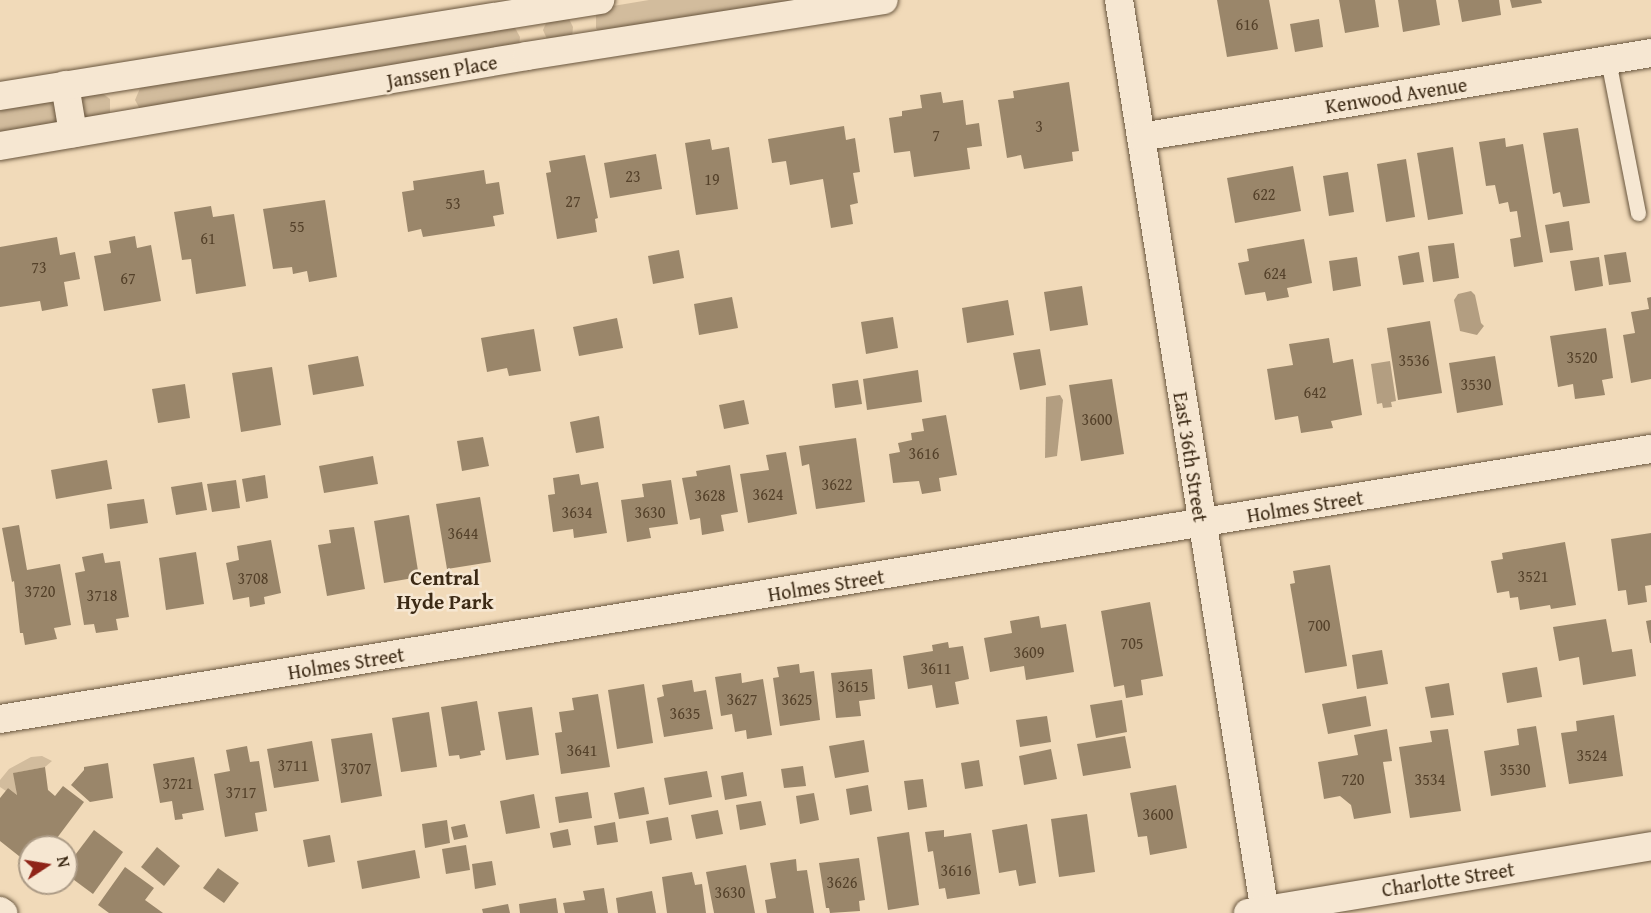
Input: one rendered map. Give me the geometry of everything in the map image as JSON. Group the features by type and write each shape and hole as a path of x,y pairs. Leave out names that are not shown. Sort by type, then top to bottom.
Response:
{"street":[{"name":"Janssen Place","path":"0,146 526,56 884,0"},
{"name":"East 36th Street","path":"1119,0 1202,523 1258,912"},
{"path":"0,96 590,2 584,47"},
{"path":"522,12 526,56"},
{"name":"Kenwood Avenue","path":"1141,136 1651,53"},
{"path":"119,78 125,123"},
{"path":"65,85 73,134"},
{"name":"Holmes Street","path":"0,719 1651,449"},
{"name":"Charlotte Street","path":"1258,912 1651,846"}],"lane":[{"path":"1608,60 1638,213"}],"shaded area":[{"path":"649,0 837,0 600,34 596,28 596,15 607,7"},
{"path":"569,19 573,27 572,37 547,39 543,30 547,21"},
{"path":"514,26 520,37 519,45 141,111 135,100 141,86"},
{"path":"102,93 110,99 110,114 88,119 84,116 82,102 84,97 88,94"},
{"path":"48,100 57,109 57,123 0,138 0,107"},
{"path":"1471,291 1475,295 1481,323 1484,326 1477,335 1460,331 1454,300 1458,294"},
{"path":"1390,361 1396,401 1391,402 1392,407 1383,408 1382,403 1377,404 1371,364"},
{"path":"1060,395 1063,400 1057,456 1045,458 1046,397"},
{"path":"42,756 52,761 45,767 14,773 17,795 8,788 6,791 0,787 0,780 9,769 31,757"}],"building":[{"path":"1217,0 1269,0 1278,49 1227,57"},
{"path":"1339,0 1375,0 1379,27 1345,33"},
{"path":"1398,0 1436,0 1440,25 1403,32"},
{"path":"1458,0 1499,0 1501,15 1462,22"},
{"path":"1510,0 1541,0 1542,3 1512,8"},
{"path":"1319,19 1323,47 1295,52 1290,24"},
{"path":"1069,82 1079,151 1072,152 1073,161 1024,169 1021,155 1007,158 998,100 1014,98 1013,91"},
{"path":"941,92 943,103 963,100 966,125 979,123 982,146 967,148 970,169 914,177 910,151 894,153 889,118 902,116 902,111 922,108 920,95"},
{"path":"844,126 846,140 855,138 860,172 853,173 858,203 850,205 853,224 831,228 823,179 790,185 786,161 772,163 768,139"},
{"path":"1578,128 1590,203 1563,207 1560,192 1553,194 1543,133"},
{"path":"1505,138 1506,147 1523,144 1543,262 1514,267 1510,239 1521,237 1517,211 1510,212 1508,202 1499,204 1495,185 1486,186 1479,142"},
{"path":"710,139 712,150 729,147 738,209 696,215 685,143"},
{"path":"1453,147 1463,214 1428,220 1417,153"},
{"path":"656,154 662,189 610,198 604,163"},
{"path":"585,155 598,218 595,219 597,232 557,239 546,173 551,172 549,161"},
{"path":"1406,159 1415,217 1386,222 1377,164"},
{"path":"1293,166 1301,211 1235,223 1227,178"},
{"path":"484,170 486,184 499,182 504,214 493,216 495,226 423,237 421,229 408,232 402,192 414,190 413,181"},
{"path":"1348,172 1354,212 1329,216 1323,176"},
{"path":"325,200 337,277 309,282 307,271 293,274 292,267 273,269 263,209"},
{"path":"211,206 213,217 234,214 246,286 196,294 191,259 182,260 174,212"},
{"path":"1569,221 1573,250 1550,253 1545,225"},
{"path":"135,236 137,248 151,245 161,301 104,311 94,256 111,253 109,241"},
{"path":"57,237 60,255 75,252 80,279 64,282 68,306 42,311 40,301 0,307 0,247"},
{"path":"1304,239 1312,283 1287,288 1289,297 1267,301 1265,292 1245,295 1238,263 1249,261 1247,249"},
{"path":"1454,243 1459,278 1433,282 1428,246"},
{"path":"679,250 684,278 653,284 648,256"},
{"path":"1419,252 1424,282 1403,285 1398,256"},
{"path":"1626,252 1631,282 1609,285 1604,255"},
{"path":"1357,257 1361,286 1333,291 1329,261"},
{"path":"1599,257 1603,286 1575,291 1570,261"},
{"path":"1082,286 1088,325 1050,331 1044,292"},
{"path":"732,297 738,328 699,335 694,304"},
{"path":"1651,297 1651,379 1631,383 1623,335 1635,333 1631,312 1649,309 1647,298"},
{"path":"1008,300 1014,335 967,343 962,308"},
{"path":"893,317 898,348 866,354 861,322"},
{"path":"617,318 623,348 579,356 573,327"},
{"path":"1430,321 1442,393 1398,400 1387,328"},
{"path":"1606,328 1613,378 1602,380 1605,395 1575,399 1573,384 1558,387 1550,336"},
{"path":"534,329 541,371 509,376 507,368 487,372 481,338"},
{"path":"1329,338 1333,363 1353,359 1362,415 1331,421 1333,428 1301,433 1298,416 1275,420 1267,369 1293,365 1289,344"},
{"path":"1040,349 1046,385 1020,390 1013,353"},
{"path":"358,356 364,386 313,395 308,365"},
{"path":"1495,356 1503,405 1457,413 1449,363"},
{"path":"272,367 281,425 241,432 232,373"},
{"path":"918,370 922,402 867,410 863,379"},
{"path":"1112,379 1124,454 1081,461 1069,385"},
{"path":"858,380 862,404 835,408 832,384"},
{"path":"185,384 190,418 158,423 152,389"},
{"path":"744,400 749,424 724,429 719,405"},
{"path":"946,415 957,475 939,478 941,491 922,494 919,481 893,483 889,454 900,452 898,443 912,440 911,433 924,431 922,419"},
{"path":"599,416 604,448 576,453 570,422"},
{"path":"483,437 489,466 462,471 457,441"},
{"path":"856,438 865,502 816,509 809,464 802,466 799,446"},
{"path":"786,452 797,514 748,523 740,474 769,470 766,455"},
{"path":"373,456 378,484 324,493 319,466"},
{"path":"107,460 112,489 56,499 51,470"},
{"path":"730,465 738,512 721,515 724,531 702,535 700,518 690,520 682,478 697,476 696,471"},
{"path":"579,474 581,485 598,482 607,533 574,538 573,529 553,532 548,495 555,494 553,478"},
{"path":"265,475 268,498 246,502 242,479"},
{"path":"236,480 240,508 212,512 207,484"},
{"path":"671,480 678,524 649,528 651,538 627,542 621,500 644,497 642,484"},
{"path":"202,482 207,510 176,515 171,487"},
{"path":"480,497 491,562 447,569 436,504"},
{"path":"144,499 148,523 110,529 107,504"},
{"path":"409,515 419,577 384,583 374,521"},
{"path":"19,525 27,570 60,564 71,625 54,628 57,639 25,645 23,633 20,633 14,581 12,582 2,528"},
{"path":"354,527 365,589 327,596 318,545 331,543 329,530"},
{"path":"1651,533 1651,585 1645,586 1647,602 1628,605 1626,590 1618,591 1611,539"},
{"path":"271,540 281,593 264,597 265,604 250,607 249,597 233,600 226,563 239,560 237,546"},
{"path":"1565,542 1576,605 1551,609 1550,605 1520,610 1518,597 1510,598 1509,591 1497,593 1491,561 1503,559 1502,553"},
{"path":"196,552 204,604 166,610 159,558"},
{"path":"103,553 105,563 120,561 129,617 116,619 118,630 96,633 94,624 84,625 75,573 85,571 82,557"},
{"path":"1330,565 1347,666 1305,673 1290,584 1295,583 1293,571"},
{"path":"1150,602 1163,676 1141,680 1143,695 1126,698 1124,685 1114,687 1101,611"},
{"path":"1039,616 1041,628 1066,624 1074,672 1026,680 1024,666 990,672 984,638 1012,633 1010,621"},
{"path":"1606,619 1612,652 1632,649 1636,676 1583,685 1579,657 1559,661 1553,627"},
{"path":"1651,620 1651,643 1650,643 1646,621"},
{"path":"948,642 949,648 963,646 969,679 955,682 959,704 936,708 932,685 908,689 903,656 933,651 932,645"},
{"path":"1382,650 1388,684 1357,689 1352,655"},
{"path":"799,664 800,673 814,671 820,720 780,726 773,678 779,677 777,667"},
{"path":"1537,667 1542,697 1507,703 1502,673"},
{"path":"872,669 875,699 859,701 861,716 836,718 831,673"},
{"path":"741,673 742,683 763,679 772,735 747,739 746,730 735,732 732,714 721,716 715,677"},
{"path":"692,680 694,692 706,690 713,729 664,737 657,698 664,696 662,685"},
{"path":"1449,683 1454,715 1431,718 1425,687"},
{"path":"644,684 653,743 617,749 608,690"},
{"path":"598,694 610,767 561,774 555,733 562,732 559,712 574,710 572,698"},
{"path":"1366,696 1371,726 1328,734 1322,704"},
{"path":"1122,700 1127,732 1096,738 1090,705"},
{"path":"477,701 485,750 480,751 481,755 460,759 459,755 449,756 441,707"},
{"path":"532,707 539,755 506,760 498,712"},
{"path":"429,712 437,767 401,772 392,718"},
{"path":"1614,715 1623,776 1569,784 1561,733 1577,731 1576,721"},
{"path":"1047,716 1051,742 1020,747 1016,720"},
{"path":"1536,726 1546,787 1491,796 1484,751 1519,745 1517,729"},
{"path":"1387,729 1392,761 1383,762 1391,813 1354,819 1351,805 1340,796 1324,799 1318,762 1358,755 1354,735"},
{"path":"1448,729 1461,811 1410,818 1399,747 1432,742 1430,731"},
{"path":"372,733 382,796 341,803 331,739"},
{"path":"1125,736 1131,768 1083,776 1077,744"},
{"path":"864,740 869,772 835,778 829,746"},
{"path":"312,741 319,781 274,788 267,749"},
{"path":"247,746 250,762 259,761 267,811 255,813 258,831 225,837 214,774 230,771 226,750"},
{"path":"1051,749 1057,779 1024,785 1019,756"},
{"path":"194,757 204,810 182,814 183,819 175,820 172,801 160,803 153,764"},
{"path":"979,760 983,786 965,789 961,763"},
{"path":"108,763 113,798 90,802 71,785 84,767"},
{"path":"803,766 806,786 784,788 781,769"},
{"path":"45,767 48,790 55,796 63,786 84,802 59,835 18,835 18,855 0,841 0,798 8,788 17,795 13,773"},
{"path":"707,771 712,797 669,805 664,778"},
{"path":"743,772 747,796 725,800 721,776"},
{"path":"923,779 927,807 908,810 904,781"},
{"path":"868,785 872,811 850,815 846,789"},
{"path":"1176,785 1187,848 1150,855 1147,836 1138,837 1130,793"},
{"path":"644,787 649,814 619,819 614,793"},
{"path":"588,792 592,818 559,823 555,797"},
{"path":"814,793 819,820 800,824 796,796"},
{"path":"534,794 540,828 506,834 500,801"},
{"path":"761,801 766,825 740,830 736,805"},
{"path":"718,810 723,834 696,839 691,815"},
{"path":"1087,814 1095,872 1059,877 1051,819"},
{"path":"668,817 672,840 650,844 646,821"},
{"path":"447,820 450,843 425,848 422,824"},
{"path":"615,822 618,842 597,845 594,826"},
{"path":"465,824 468,837 454,840 451,827"},
{"path":"1027,824 1036,883 1019,886 1016,870 999,873 992,830"},
{"path":"568,829 571,845 553,848 550,833"},
{"path":"94,830 123,852 93,894 78,883 78,851"},
{"path":"944,830 944,837 971,833 980,894 947,899 945,888 939,889 933,851 928,852 925,832"},
{"path":"909,832 919,905 888,910 877,837"},
{"path":"330,835 335,862 308,867 303,840"},
{"path":"466,845 470,870 446,874 442,849"},
{"path":"157,847 180,866 164,886 141,867"},
{"path":"415,850 420,878 362,889 357,861"},
{"path":"859,858 865,900 859,901 860,911 830,913 829,908 826,908 819,863"},
{"path":"796,859 797,871 807,870 814,913 767,913 765,900 776,898 770,863"},
{"path":"492,861 496,885 475,889 472,864"},
{"path":"746,865 755,913 714,913 706,872"},
{"path":"125,867 154,888 145,900 163,913 109,913 98,905"},
{"path":"218,868 239,883 224,903 203,888"},
{"path":"692,872 695,885 702,884 706,913 667,913 662,877"},
{"path":"604,888 608,913 565,913 563,903 585,900 583,891"},
{"path":"652,891 656,913 618,913 616,898"},
{"path":"556,898 558,913 520,913 519,904"},
{"path":"508,904 510,913 483,913 482,909"}],"district":[{"name":"Central Hyde Park","path":"445,590"}]}
